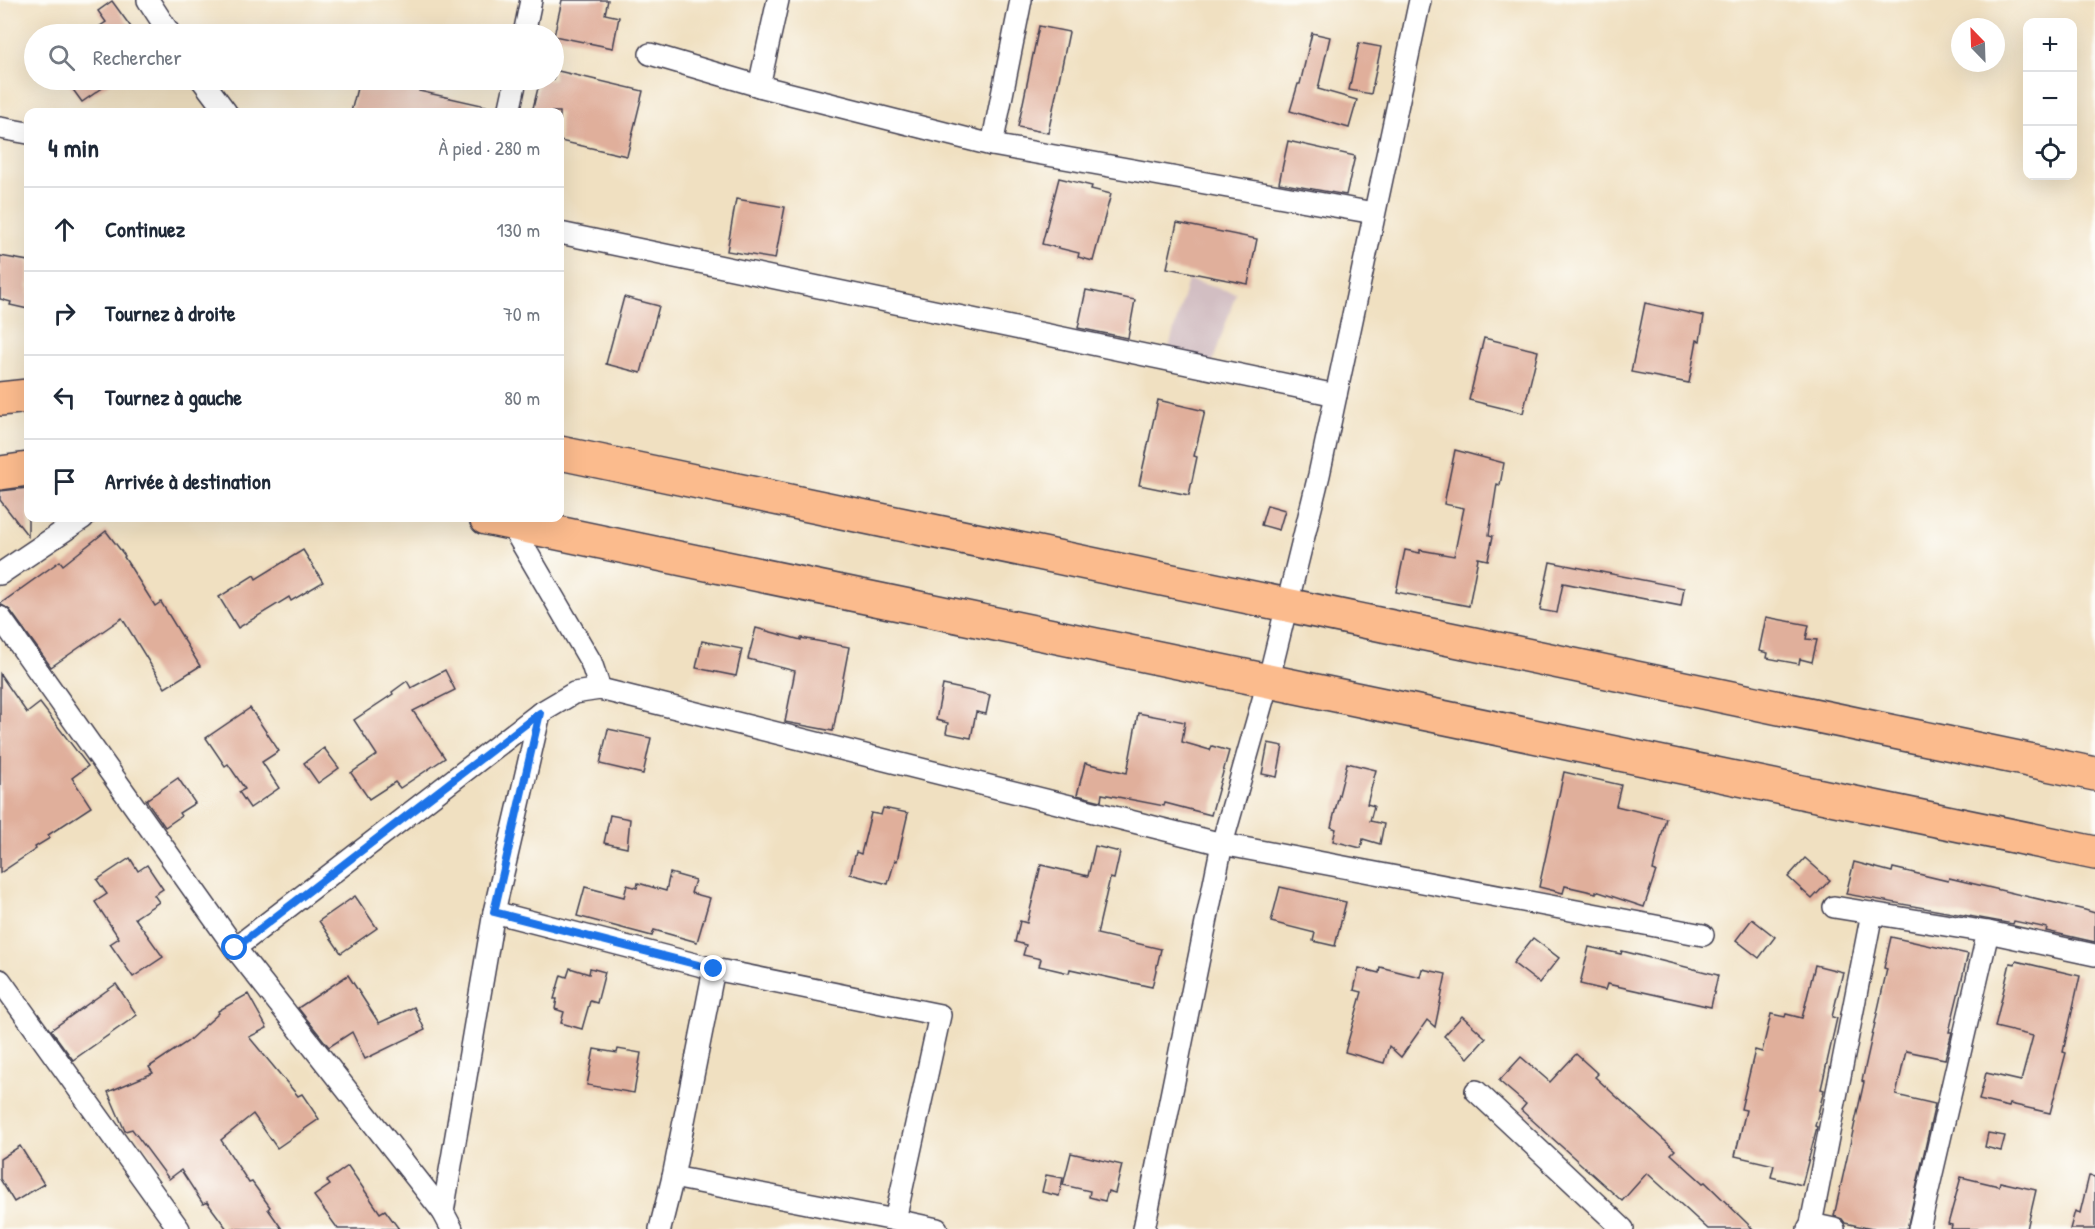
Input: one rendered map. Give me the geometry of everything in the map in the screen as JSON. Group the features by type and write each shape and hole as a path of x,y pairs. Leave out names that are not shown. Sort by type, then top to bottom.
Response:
{"highway":[{"path":"0,399 24,396"},
{"path":"564,454 2095,774"},
{"path":"0,473 24,470"},
{"path":"508,522 2095,853"}],"street":[{"path":"148,0 164,24"},
{"path":"526,24 531,0"},
{"path":"759,86 778,0"},
{"path":"992,145 1021,0"},
{"path":"1144,1229 1222,844 1288,605 1336,395 1420,0"},
{"path":"650,54 759,86 992,145 1374,213"},
{"path":"210,90 223,108"},
{"path":"510,108 514,90"},
{"path":"0,129 24,132"},
{"path":"564,234 1336,395"},
{"path":"0,574 77,522"},
{"path":"499,522 591,662 600,689"},
{"path":"0,617 235,948 447,1221"},
{"path":"235,948 540,713 574,693 600,689 1222,844 1703,935"},
{"path":"447,1221 494,912 540,713"},
{"path":"1834,907 1988,932 2095,955"},
{"path":"494,912 714,969 940,1015 895,1220"},
{"path":"1834,1229 1810,1227 1872,913"},
{"path":"1919,1229 1988,932"},
{"path":"660,1229 673,1177 714,969"},
{"path":"0,980 179,1229"},
{"path":"1476,1091 1623,1229"},
{"path":"673,1177 937,1229"}],"shaded area":[{"path":"1188,280 1236,293 1211,367 1166,358"}],"building":[{"path":"562,0 608,0 605,14 619,17 613,48 564,38 564,24 557,24"},
{"path":"112,1 129,24 103,24 106,22 98,11"},
{"path":"1039,26 1069,32 1048,133 1018,127"},
{"path":"1312,33 1330,37 1318,89 1357,100 1349,128 1290,111 1298,84 1300,84"},
{"path":"1359,43 1381,47 1371,94 1349,90"},
{"path":"564,72 643,91 627,156 564,142 564,108 533,108 538,90 564,90"},
{"path":"73,90 99,90 82,102"},
{"path":"356,90 419,90 486,106 486,108 352,108"},
{"path":"1288,141 1355,156 1346,195 1279,183"},
{"path":"1059,178 1092,186 1091,189 1111,194 1093,261 1078,257 1079,253 1042,244"},
{"path":"736,199 785,207 775,259 727,251"},
{"path":"1177,223 1257,239 1248,284 1167,268"},
{"path":"0,256 24,260 24,308 10,305 11,302 0,299"},
{"path":"1086,290 1135,300 1128,338 1078,328"},
{"path":"624,297 659,306 641,373 606,364"},
{"path":"1645,303 1704,316 1689,383 1631,372"},
{"path":"1484,338 1538,351 1523,413 1469,400"},
{"path":"1158,400 1205,411 1194,456 1197,457 1189,495 1139,485"},
{"path":"1455,450 1504,463 1500,485 1497,484 1489,535 1493,536 1488,560 1478,558 1469,606 1396,592 1405,550 1420,553 1420,550 1454,556 1464,508 1444,504"},
{"path":"24,488 24,522 28,522 28,536 0,500 0,491"},
{"path":"1267,505 1285,510 1279,530 1261,525"},
{"path":"106,531 125,556 155,606 161,602 200,666 165,688 122,618 51,667 10,610 0,604 60,561 63,565"},
{"path":"303,550 323,582 291,601 289,597 238,628 219,597 254,575 256,579"},
{"path":"1550,562 1684,588 1681,606 1563,583 1557,613 1540,610"},
{"path":"1766,617 1809,625 1806,639 1817,640 1812,662 1800,659 1799,664 1767,658 1768,653 1759,651"},
{"path":"756,628 801,640 801,638 849,647 833,731 785,722 795,671 748,659"},
{"path":"702,641 742,649 736,676 696,668"},
{"path":"445,670 455,690 413,711 445,758 400,788 395,782 369,799 351,773 377,755 354,720 393,694 392,692 407,681 411,688"},
{"path":"0,674 27,713 40,703 88,766 72,778 91,807 48,835 50,838 0,873"},
{"path":"943,685 990,695 986,714 976,712 971,738 946,733 948,723 936,720"},
{"path":"250,708 279,751 262,762 279,788 250,808 239,792 245,789 228,764 225,766 206,738"},
{"path":"1138,713 1185,722 1182,742 1210,750 1212,746 1229,751 1211,815 1165,803 1164,806 1102,794 1101,801 1077,795 1085,763 1127,773"},
{"path":"608,729 651,738 643,774 600,764"},
{"path":"1268,743 1283,746 1277,777 1262,774"},
{"path":"324,748 339,768 318,783 304,763"},
{"path":"1347,763 1376,770 1367,804 1374,806 1370,821 1384,824 1380,844 1363,839 1361,848 1333,841 1336,829 1331,827"},
{"path":"1564,772 1621,785 1616,806 1666,818 1653,870 1656,871 1644,907 1596,891 1596,893 1565,886 1563,893 1539,887"},
{"path":"178,778 195,803 179,813 181,816 165,827 146,800"},
{"path":"883,808 908,813 897,861 895,860 888,884 850,874 856,852 861,854 871,813 881,815"},
{"path":"610,815 630,819 627,848 604,843"},
{"path":"1095,846 1120,852 1114,879 1110,878 1097,934 1161,949 1152,987 1070,969 1069,973 1039,966 1041,959 1023,955 1026,945 1015,942 1020,921 1027,923 1041,865 1088,876"},
{"path":"130,858 138,871 147,865 163,889 154,895 159,902 135,918 163,957 133,977 110,944 119,938 95,902 107,894 97,880"},
{"path":"1805,858 1830,880 1812,899 1788,877"},
{"path":"1854,862 1892,872 1893,868 1948,881 1949,878 2095,913 2095,942 2014,921 2013,924 1846,894"},
{"path":"670,873 695,880 691,893 710,898 697,942 654,930 652,936 577,916 585,887 624,897 627,885 637,888 638,883 666,891"},
{"path":"1280,887 1346,902 1335,946 1313,941 1315,933 1271,922"},
{"path":"355,896 377,928 341,953 319,921"},
{"path":"1752,919 1775,937 1759,958 1736,940"},
{"path":"1891,937 1968,954 1949,1032 1952,1032 1945,1059 1906,1051 1896,1095 1935,1104 1907,1229 1872,1229 1845,1223 1834,1216 1864,1082 1862,1081 1887,969 1884,968"},
{"path":"1533,938 1559,958 1539,983 1513,963"},
{"path":"1589,947 1621,954 1622,951 1718,975 1711,1007 1607,984 1605,990 1580,984"},
{"path":"2016,961 2080,976 2063,1052 2066,1053 2050,1113 1979,1100 1986,1073 2021,1081 2033,1036 1995,1027 2010,963 2015,964"},
{"path":"1815,965 1843,972 1832,1017 1837,1018 1821,1089 1824,1090 1815,1126 1817,1127 1802,1185 1771,1177 1774,1165 1735,1156 1746,1110 1741,1109 1755,1050 1762,1052 1771,1014 1785,1017 1786,1014 1802,1018"},
{"path":"1380,967 1420,977 1422,969 1446,974 1435,1027 1427,1020 1401,1057 1389,1046 1384,1063 1345,1052 1362,992 1354,990 1359,968 1379,973"},
{"path":"570,968 589,974 590,968 605,972 597,1003 590,1001 582,1029 561,1023 564,1012 555,1009 557,999 554,999 561,975 567,977"},
{"path":"348,975 379,1023 414,1007 425,1030 365,1059 352,1032 329,1047 298,1008"},
{"path":"116,984 137,1015 73,1060 51,1030"},
{"path":"248,994 267,1028 249,1037 298,1096 302,1094 319,1119 277,1148 253,1114 221,1140 249,1183 252,1182 270,1207 268,1209 282,1229 227,1229 207,1202 203,1204 181,1170 169,1179 132,1129 125,1131 108,1092 153,1073 149,1067 187,1042 219,1013 218,1011"},
{"path":"1462,1016 1486,1038 1468,1058 1444,1036"},
{"path":"594,1049 617,1053 618,1049 641,1053 634,1093 587,1085"},
{"path":"1576,1054 1598,1074 1595,1077 1675,1150 1671,1154 1703,1183 1705,1182 1753,1229 1708,1229 1647,1173 1622,1201 1521,1110 1526,1104 1499,1081 1521,1057 1550,1082"},
{"path":"1988,1133 2005,1136 2001,1151 1985,1147"},
{"path":"20,1146 44,1184 14,1202 0,1179 0,1159"},
{"path":"1071,1153 1122,1165 1115,1193 1108,1191 1105,1201 1089,1197 1090,1191 1063,1185"},
{"path":"348,1166 380,1213 385,1210 399,1229 338,1229 314,1196 330,1185 327,1181"},
{"path":"1046,1175 1063,1178 1059,1196 1042,1192"},
{"path":"2089,1176 2095,1177 2095,1229 2070,1229 2075,1211 2080,1213"},
{"path":"1961,1177 1999,1186 2000,1182 2036,1190 2027,1229 1951,1229 1952,1225 1948,1224"}],"route":[{"path":"235,948 540,713 494,912 714,969"}]}
